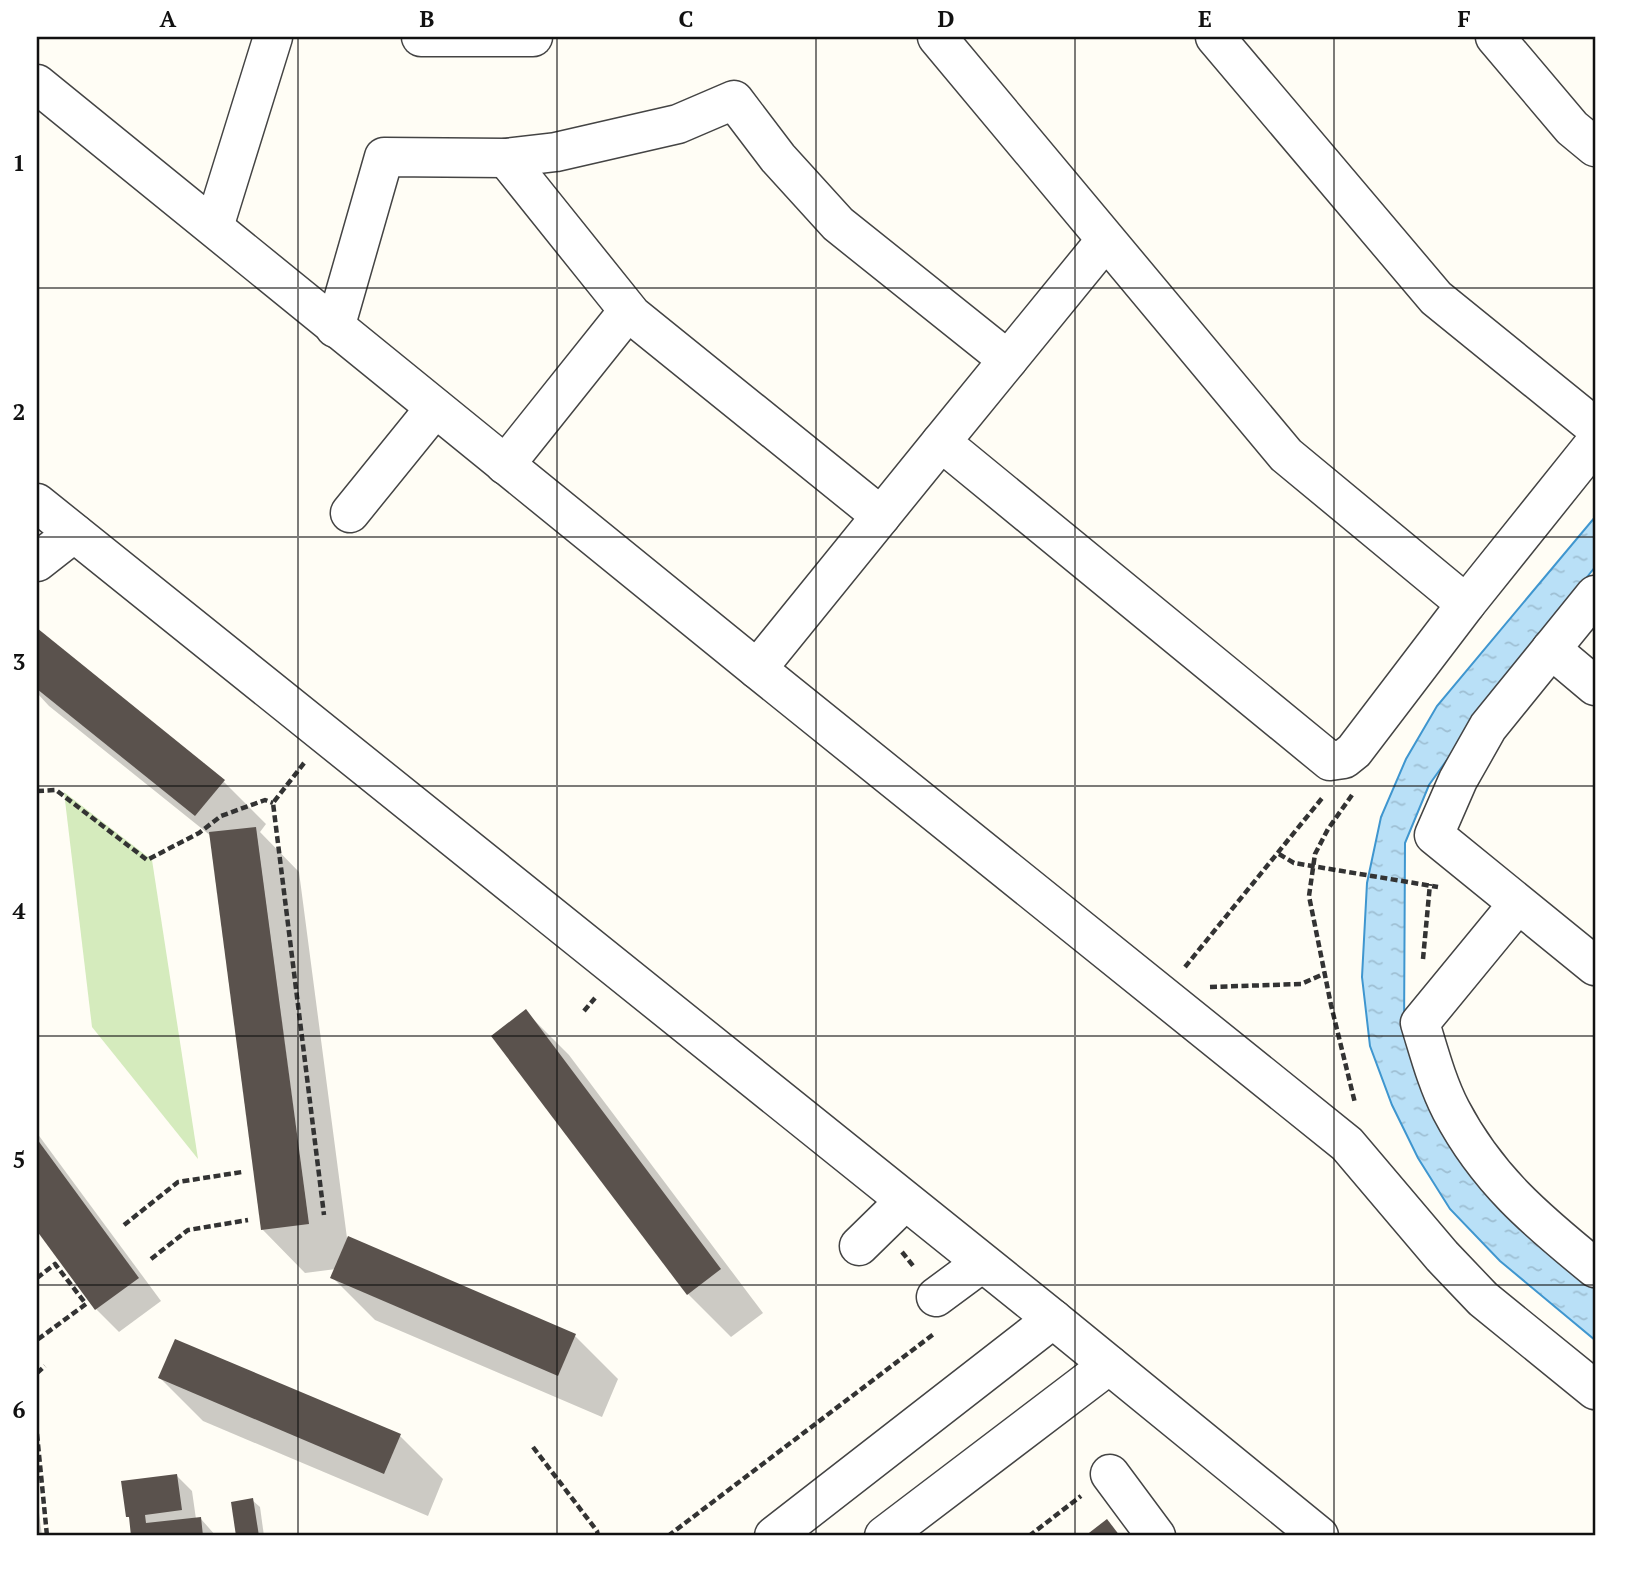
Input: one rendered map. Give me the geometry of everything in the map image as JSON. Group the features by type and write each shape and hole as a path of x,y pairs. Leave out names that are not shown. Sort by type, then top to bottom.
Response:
{"street":[{"path":"214,227 273,37"},
{"path":"421,37 533,37"},
{"path":"937,37 1286,456 1466,604"},
{"path":"1215,37 1436,298 1595,427"},
{"path":"1495,37 1572,128 1595,147"},
{"path":"37,84 335,328 1347,1144 1442,1256 1483,1298 1595,1390"},
{"path":"335,328 384,157 506,158 556,152 678,124 734,100 778,158 838,224 1008,360"},
{"path":"506,158 628,311 881,516"},
{"path":"757,669 1105,241"},
{"path":"505,465 628,311"},
{"path":"350,513 435,408"},
{"path":"941,442 1330,761 1344,759 1354,751 1466,604 1595,443"},
{"path":"37,503 1319,1536"},
{"path":"37,562 74,533"},
{"path":"1595,595 1488,727 1458,780 1434,835 1595,966"},
{"path":"1552,649 1595,685"},
{"path":"1517,905 1420,1023 1450,1108 1471,1144 1505,1190 1542,1225 1595,1268"},
{"path":"859,1247 905,1201"},
{"path":"937,1313 982,1263"},
{"path":"774,1536 1053,1319"},
{"path":"884,1536 1109,1365"},
{"path":"1110,1474 1156,1536"}],"path":[{"path":"306,759 273,803 324,1215"},
{"path":"1162,995 1335,782 1344,759 1358,776 1352,795 1328,829 1315,855 1309,896 1360,1127 1347,1144"},
{"path":"37,791 56,790 147,860 199,833 221,816 265,800 273,803"},
{"path":"1279,854 1294,863 1423,885"},
{"path":"1431,874 1423,963 1424,982 1440,997"},
{"path":"1205,987 1301,984 1326,973"},
{"path":"584,1011 597,994"},
{"path":"124,1225 178,1182 242,1172"},
{"path":"150,1259 188,1230 248,1220"},
{"path":"37,1278 55,1264 86,1304 37,1340"},
{"path":"668,1536 937,1313"},
{"path":"37,1373 45,1366"},
{"path":"37,1434 47,1536"},
{"path":"533,1447 597,1531 598,1536"}],"green space":[{"path":"64,792 152,860 198,1159 92,1027"}],"water":[{"path":"1595,517 1595,567 1492,697 1429,785 1405,843 1404,1037 1595,1284 1595,1340 1500,1261 1450,1209 1418,1158 1392,1105 1370,1046 1362,977 1367,883 1381,817 1406,759 1437,706"}],"building":[{"path":"37,628 225,780 195,816 37,689"},
{"path":"256,827 309,1224 261,1230 209,832"},
{"path":"526,1009 721,1269 687,1295 491,1036"},
{"path":"37,1139 139,1278 95,1310 37,1231"},
{"path":"348,1236 576,1334 558,1376 330,1278"},
{"path":"175,1339 401,1434 384,1474 158,1378"},
{"path":"177,1474 182,1510 145,1515 146,1523 201,1517 203,1536 131,1536 121,1481"},
{"path":"253,1498 259,1536 236,1536 231,1502"},
{"path":"1107,1519 1120,1536 1085,1536"}]}
